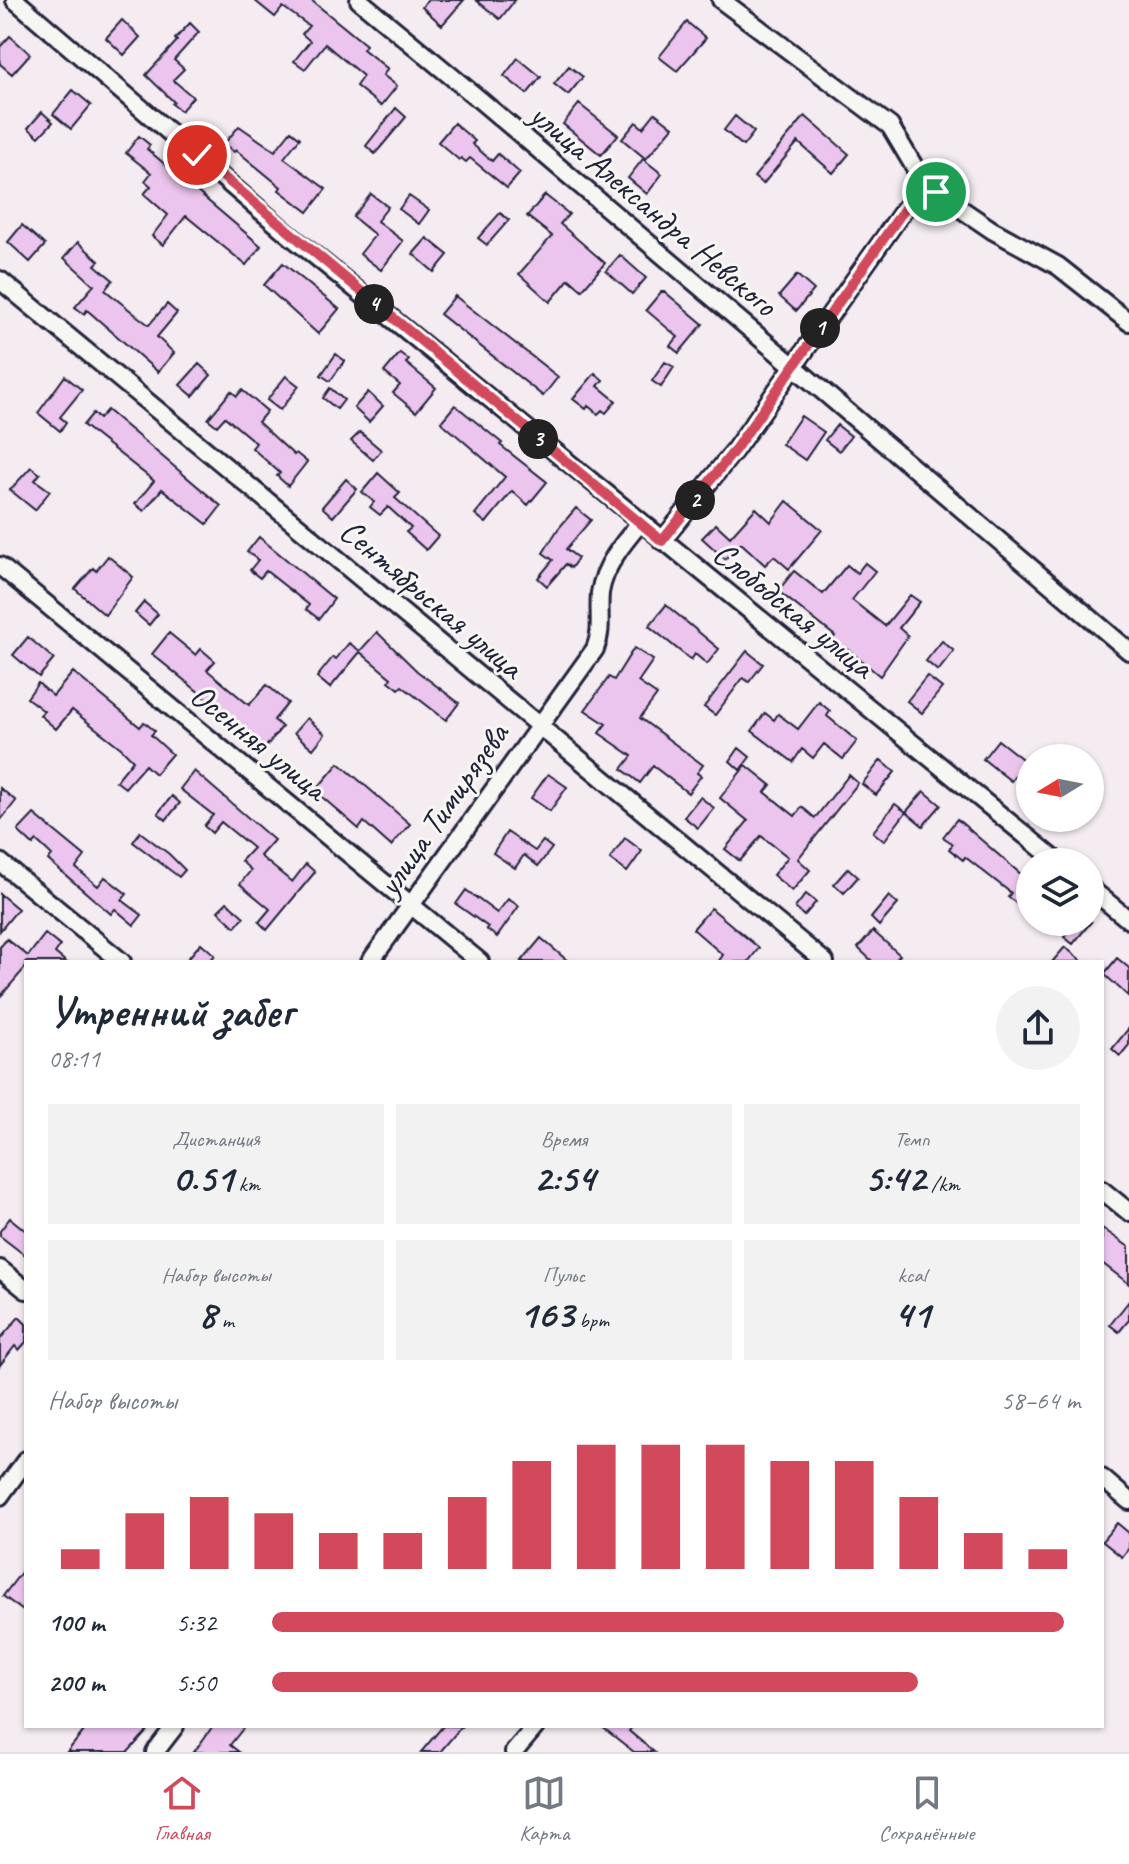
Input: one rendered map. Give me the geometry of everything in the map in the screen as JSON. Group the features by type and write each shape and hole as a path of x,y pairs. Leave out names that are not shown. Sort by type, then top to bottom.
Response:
{"street":[{"name":"Слободская улица","path":"15,0 287,233 1041,848"},
{"name":"улица Александра Невского","path":"359,0 1129,651"},
{"path":"721,0 890,126 918,173 947,200 992,230 1058,266 1129,322"},
{"path":"662,541 734,451 915,194 918,173"},
{"name":"Сентябрьская улица","path":"0,280 823,960"},
{"name":"улица Тимирязева","path":"371,960 595,649 600,636 600,591 620,546 640,523"},
{"name":"Осенняя улица","path":"0,566 478,960"},
{"path":"0,862 120,960"},
{"path":"1104,899 1129,920"},
{"path":"1104,1192 1129,1212"},
{"path":"0,1269 24,1288"},
{"path":"0,1496 24,1463"},
{"path":"1104,1480 1129,1501"},
{"path":"155,1752 173,1728"},
{"path":"514,1752 534,1728"}],"building":[{"path":"254,0 311,0 366,45 363,49 388,69 383,75 397,86 381,106 356,86 363,76 325,44 305,69 294,61 310,41 302,34 309,26 283,7 275,17"},
{"path":"427,0 464,0 442,25 422,7"},
{"path":"476,0 515,0 500,19"},
{"path":"122,20 140,37 124,55 106,38"},
{"path":"687,22 706,38 677,71 659,57"},
{"path":"190,23 199,32 174,60 184,69 173,80 193,97 181,111 146,75"},
{"path":"10,36 30,54 12,74 0,64 0,47"},
{"path":"518,58 541,77 527,94 504,76"},
{"path":"569,66 583,77 568,95 554,84"},
{"path":"73,90 91,105 71,129 53,114"},
{"path":"579,104 618,135 601,155 563,124"},
{"path":"396,108 406,117 375,154 366,146"},
{"path":"42,112 53,122 39,137 28,128"},
{"path":"655,113 673,127 646,159 622,139 636,122 643,128"},
{"path":"735,116 754,132 743,146 724,130"},
{"path":"805,116 849,154 833,173 798,142 763,184 754,177"},
{"path":"454,123 492,161 498,154 520,173 507,188 470,158 466,162 461,158 459,160 438,142"},
{"path":"239,126 275,151 291,131 300,138 284,158 326,189 308,212 236,150 234,152 224,144"},
{"path":"139,136 150,145 147,149 261,246 246,265 186,216 163,245 152,236 168,215 144,194 151,186 145,181 151,173 126,153"},
{"path":"643,159 662,174 647,194 628,178"},
{"path":"371,194 388,207 377,221 403,241 381,270 360,254 375,235 353,217"},
{"path":"545,195 569,214 560,224 605,263 582,290 569,279 550,302 519,274 552,236 527,216"},
{"path":"409,196 429,210 419,224 399,209"},
{"path":"500,213 509,220 487,245 478,238"},
{"path":"22,225 45,245 30,262 8,242"},
{"path":"427,238 448,255 434,272 413,254"},
{"path":"78,242 99,261 95,265 113,280 105,290 149,325 167,304 177,313 157,337 174,353 158,372 87,310 84,314 75,307 94,285 64,258"},
{"path":"620,255 646,278 632,294 606,271"},
{"path":"283,263 339,309 318,334 264,285"},
{"path":"797,275 814,290 796,311 779,296"},
{"path":"661,292 665,292 703,324 679,353 670,346 678,337 646,310"},
{"path":"455,296 558,377 543,396 440,314"},
{"path":"400,353 409,360 406,363 436,388 416,412 393,393 400,385 384,372"},
{"path":"336,354 345,361 330,381 321,375"},
{"path":"665,362 674,367 661,387 652,381"},
{"path":"199,364 211,375 193,396 180,385"},
{"path":"595,373 603,380 598,386 616,401 606,413 602,410 598,414 588,406 586,409 573,399"},
{"path":"65,376 82,390 60,417 66,422 60,431 38,413"},
{"path":"286,376 299,386 280,410 267,400"},
{"path":"330,388 344,400 337,409 323,398"},
{"path":"242,390 267,411 258,422 294,455 296,453 307,462 288,486 277,476 280,473 252,448 256,443 225,417 217,426 208,419 231,391 237,396"},
{"path":"368,392 383,406 369,422 354,408"},
{"path":"455,405 547,482 528,505 512,491 486,523 475,514 505,477 441,422"},
{"path":"107,410 221,506 207,524 162,489 144,511 135,504 154,481 83,425 93,413 99,419"},
{"path":"801,416 824,432 805,460 782,444"},
{"path":"837,425 851,436 839,451 825,440"},
{"path":"360,432 381,450 373,460 351,441"},
{"path":"31,467 40,474 35,480 50,491 35,510 10,490"},
{"path":"378,473 400,493 395,498 438,536 426,550 406,532 411,528 388,507 380,515 370,507 374,502 362,492"},
{"path":"346,479 357,489 333,517 322,507"},
{"path":"787,501 822,530 789,569 774,556 765,565 741,543 725,559 702,538 716,524 730,537 756,508 771,522"},
{"path":"576,508 591,520 566,549 578,558 571,568 566,564 547,586 538,578 553,560 543,553"},
{"path":"259,537 334,599 319,619 306,609 309,605 266,571 260,578 250,570 258,560 247,552"},
{"path":"108,556 133,577 105,615 75,589"},
{"path":"865,563 875,571 852,600 885,626 910,595 920,602 899,628 908,636 880,676 846,648 843,652 830,643 835,636 778,591 794,571 823,594 847,565 857,573"},
{"path":"144,602 158,614 149,625 135,613"},
{"path":"666,605 719,649 707,664 695,654 691,660 649,626"},
{"path":"377,632 417,671 459,703 446,720 402,686 399,689 389,681 391,678 360,652 330,688 317,677 349,643 360,651"},
{"path":"169,633 196,655 201,649 215,661 207,670 249,705 267,685 288,703 274,720 282,727 264,749 232,721 230,724 219,715 222,711 152,654"},
{"path":"28,637 54,659 39,677 13,655"},
{"path":"942,641 954,651 938,671 926,661"},
{"path":"634,648 653,660 638,682 657,695 640,718 703,765 697,773 701,776 688,793 653,766 640,783 622,769 632,756 599,733 606,724 585,710 609,677 614,680"},
{"path":"747,651 763,664 749,682 743,678 715,715 704,707"},
{"path":"73,672 140,727 144,722 155,731 151,735 172,754 155,774 145,765 125,788 116,781 133,760 121,748 72,710 56,729 40,715 44,711 27,698 38,683 53,696"},
{"path":"927,676 942,688 922,713 907,701"},
{"path":"819,702 830,711 827,716 857,741 843,759 824,744 813,758 802,749 793,762 752,731 765,713 774,720 778,714 798,729"},
{"path":"307,718 325,734 313,749 294,733"},
{"path":"998,740 1016,754 1016,775 1011,781 983,759"},
{"path":"739,748 750,757 740,770 730,761"},
{"path":"881,760 895,772 876,795 862,784"},
{"path":"339,763 410,824 391,846 364,822 359,829 315,791"},
{"path":"746,765 771,785 765,792 795,816 802,807 815,818 849,775 858,783 798,859 810,870 792,891 773,875 788,857 761,836 740,861 725,849 748,821 720,798"},
{"path":"194,771 274,840 260,856 292,882 306,864 315,872 267,930 259,922 270,909 240,884 251,870 241,861 253,848 221,822 212,833 204,826 213,815 180,789"},
{"path":"548,774 567,787 550,811 531,798"},
{"path":"0,788 16,801 0,821"},
{"path":"924,791 941,805 923,826 906,812"},
{"path":"172,796 180,803 166,820 158,813"},
{"path":"700,797 714,808 698,828 684,817"},
{"path":"895,804 906,812 884,841 873,832"},
{"path":"34,814 85,856 76,868 98,886 105,877 127,894 122,900 142,915 134,925 115,909 111,914 48,860 52,855 37,841 33,845 18,831"},
{"path":"957,819 1016,870 1016,903 1008,897 1011,893 965,857 963,860 949,849 953,844 943,837"},
{"path":"140,832 185,870 179,877 133,842"},
{"path":"507,832 535,851 543,841 552,848 538,866 524,855 515,868 493,853"},
{"path":"625,838 642,851 627,872 610,859"},
{"path":"848,868 858,877 844,893 834,884"},
{"path":"466,890 497,913 508,899 519,906 497,937 456,904"},
{"path":"0,894 18,909 0,931"},
{"path":"806,894 816,902 804,916 795,908"},
{"path":"889,896 898,904 879,926 871,918"},
{"path":"227,902 244,917 235,927 218,911"},
{"path":"711,908 759,948 750,960 719,960 723,955 693,929"},
{"path":"873,931 900,955 896,960 871,960 858,948"},
{"path":"45,934 60,946 55,953 64,960 24,960 24,969 0,997 0,947 7,939 28,956"},
{"path":"1065,936 1080,936 1073,944"},
{"path":"541,938 567,960 523,960"},
{"path":"201,943 215,955 211,960 187,960"},
{"path":"1065,947 1081,960 1054,960"},
{"path":"1117,958 1129,968 1129,997 1104,974"},
{"path":"1129,1028 1129,1045 1120,1056 1112,1049"},
{"path":"10,1218 24,1229 24,1254 0,1236 0,1231"},
{"path":"1104,1229 1129,1247 1129,1284 1104,1265"},
{"path":"1129,1301 1129,1320 1119,1332 1110,1325"},
{"path":"19,1317 24,1322 24,1344 19,1350 15,1346 0,1365 0,1339"},
{"path":"1117,1523 1129,1533 1129,1548 1122,1557 1104,1543"},
{"path":"24,1569 24,1612 3,1596"},
{"path":"86,1728 150,1728 128,1752 67,1752"},
{"path":"212,1728 243,1728 230,1745 239,1752 194,1752"},
{"path":"441,1728 460,1728 440,1752 421,1752"},
{"path":"604,1728 631,1728 629,1731 654,1752 634,1752"}],"route":[{"path":"197,155 287,233 662,541 734,451 915,194 918,173 936,192"}]}
